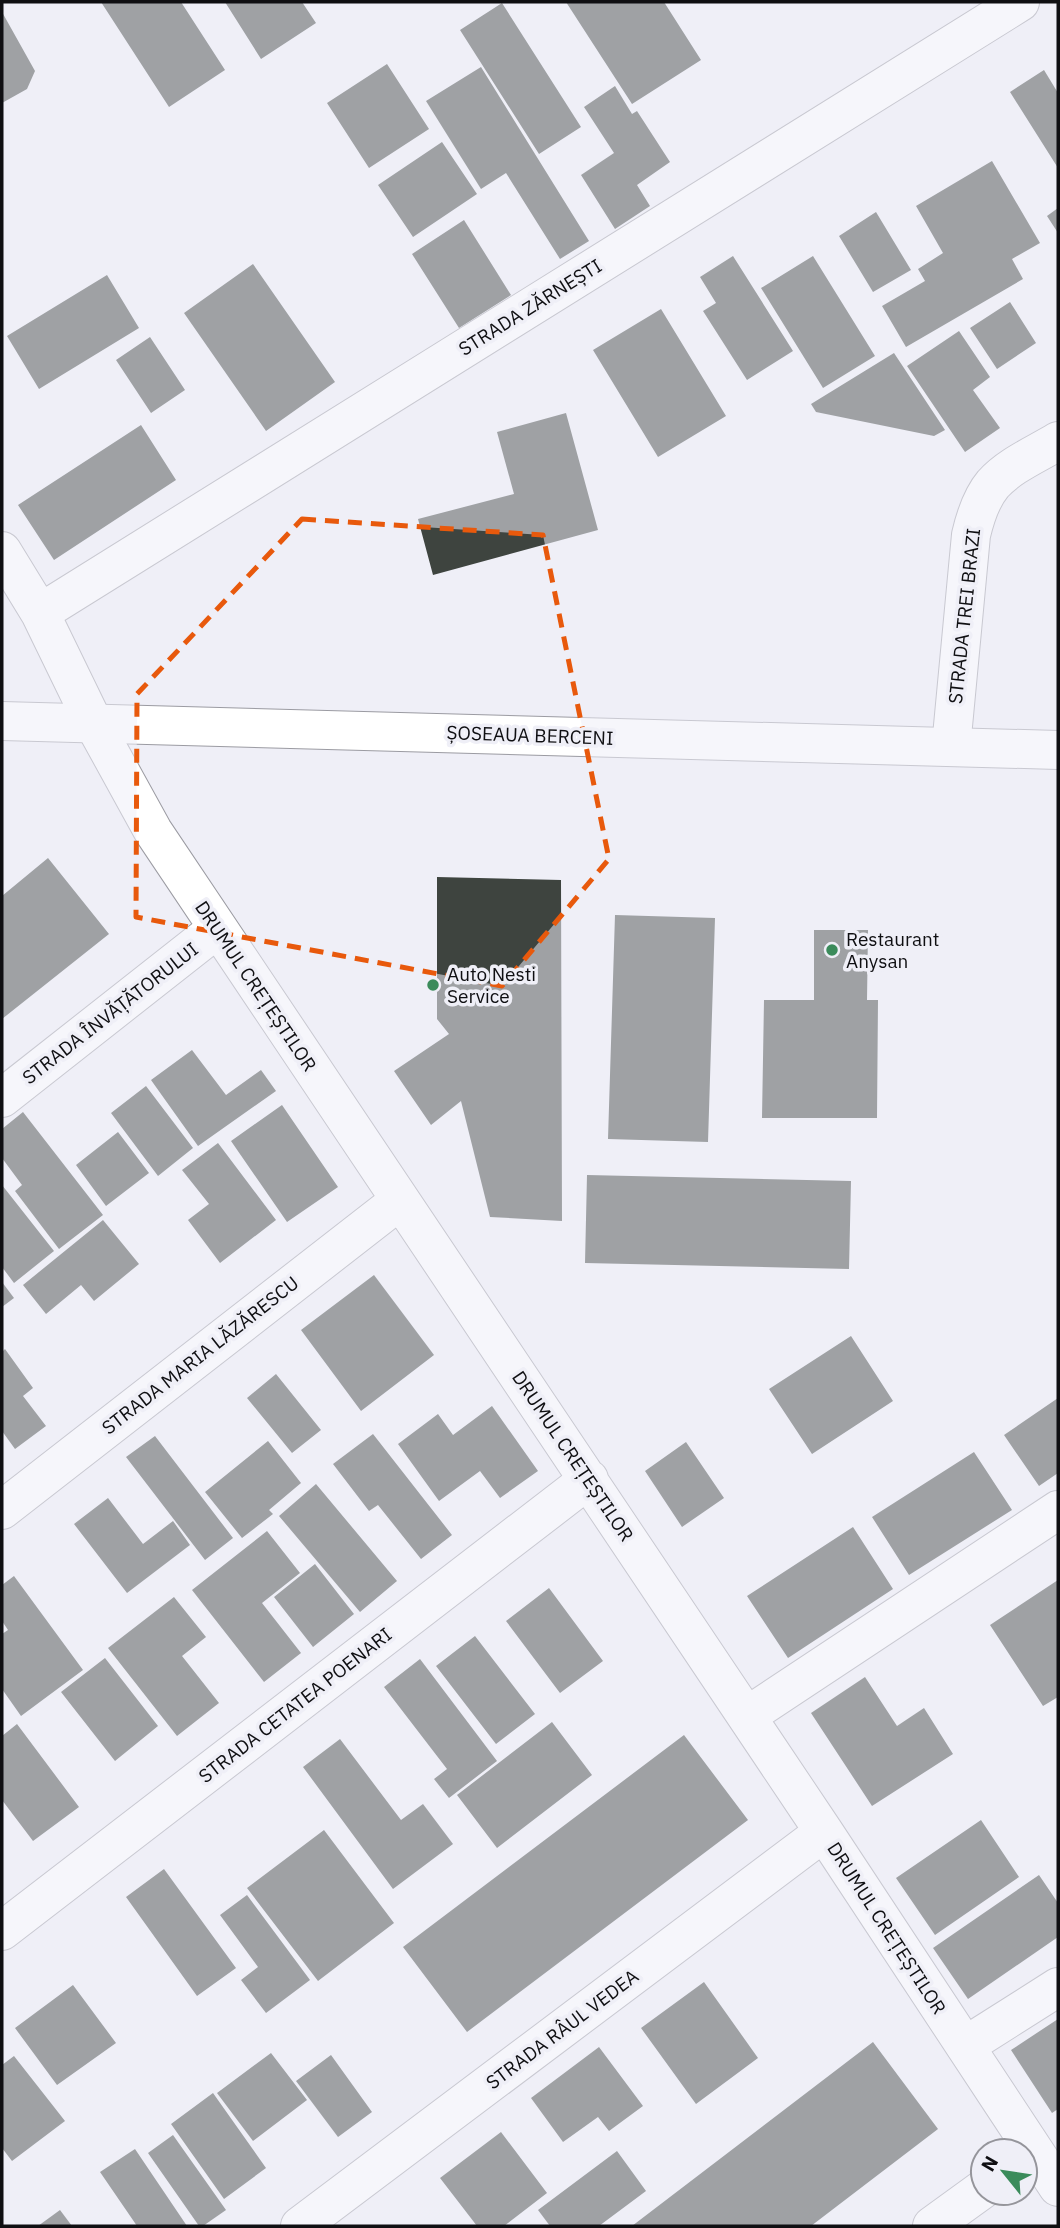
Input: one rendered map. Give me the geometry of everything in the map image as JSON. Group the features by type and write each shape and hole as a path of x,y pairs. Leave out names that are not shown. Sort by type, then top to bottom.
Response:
{"street":[{"name":"STRADA ZĂRNEȘTI","path":"40,613 1020,2"},
{"name":"STRADA TREI BRAZI","path":"951,747 971,534 976,515 993,485 1011,469 1058,441"},
{"name":"DRUMUL CREȚEȘTILOR","path":"2,551 40,613 93,722 153,831 824,1832 965,2046 1020,2137"},
{"name":"ȘOSEAUA BERCENI","path":"2,721 1058,750"},
{"name":"STRADA ÎNVĂȚĂTORULUI","path":"2,1098 218,928"},
{"name":"STRADA MARIA LĂZĂRESCU","path":"2,1510 399,1200"},
{"name":"STRADA CETATEA POENARI","path":"2,1931 589,1479"},
{"path":"747,1716 1058,1510"},
{"name":"STRADA RÂUL VEDEA","path":"300,2226 824,1832"},
{"path":"965,2046 1058,1987"},
{"name":"DRUMUL CREȚEȘTILOR","path":"1039,2165 1058,2187"},
{"path":"932,2226 969,2199"}],"highlighted area":[{"path":"302,519 543,535 609,859 502,986 136,917 137,694"}],"building":[{"path":"101,2 181,2 225,70 169,107"},
{"path":"225,2 302,2 316,23 261,59"},
{"path":"566,2 664,2 701,60 632,104"},
{"path":"502,3 581,127 539,154 460,30"},
{"path":"2,12 35,71 27,89 2,103"},
{"path":"387,64 429,129 369,168 327,103"},
{"path":"481,67 589,241 560,259 506,173 481,189 426,101"},
{"path":"1044,70 1058,93 1058,168 1010,92"},
{"path":"615,86 632,114 637,111 670,162 637,185 650,206 615,229 581,175 614,153 584,107"},
{"path":"442,142 477,194 413,237 378,185"},
{"path":"992,161 1040,243 1012,259 1023,279 906,347 882,306 925,281 918,269 943,253 916,206"},
{"path":"1058,208 1058,233 1047,216"},
{"path":"876,212 911,270 873,292 839,236"},
{"path":"464,220 511,295 459,328 412,254"},
{"path":"733,256 793,351 747,380 703,311 716,303 700,277"},
{"path":"813,256 875,356 823,388 761,288"},
{"path":"253,264 335,382 266,431 184,313"},
{"path":"107,275 139,328 39,389 7,336"},
{"path":"1010,302 1036,343 997,369 970,328"},
{"path":"661,309 726,416 658,457 593,350"},
{"path":"959,331 990,377 973,390 1000,428 965,452 907,366"},
{"path":"150,337 185,390 151,413 116,360"},
{"path":"894,353 945,430 934,436 816,412 811,404"},
{"path":"566,413 598,530 433,575 418,519 514,494 497,432"},
{"path":"141,425 176,480 54,560 18,505"},
{"path":"48,858 109,934 2,1019 2,896"},
{"path":"437,877 561,880 562,1221 490,1217 461,1101 431,1125 394,1071 449,1034 437,1019"},
{"path":"615,915 715,918 708,1142 608,1139"},
{"path":"814,930 868,930 867,1000 878,1000 877,1118 762,1118 764,1000 814,1000"},
{"path":"192,1050 226,1095 261,1070 276,1091 198,1146 151,1080"},
{"path":"146,1086 193,1148 158,1176 111,1113"},
{"path":"282,1105 338,1187 287,1222 231,1141"},
{"path":"23,1112 103,1215 59,1249 15,1191 22,1185 2,1158 2,1129"},
{"path":"118,1132 149,1173 106,1206 76,1165"},
{"path":"218,1143 276,1220 220,1263 188,1220 209,1204 182,1170"},
{"path":"587,1175 851,1181 849,1269 585,1263"},
{"path":"2,1185 54,1251 14,1283 2,1267"},
{"path":"103,1220 139,1264 94,1301 81,1285 46,1314 23,1285"},
{"path":"374,1275 434,1355 361,1411 301,1330"},
{"path":"2,1282 14,1298 2,1307"},
{"path":"851,1336 893,1401 812,1454 769,1389"},
{"path":"5,1349 33,1388 23,1396 46,1426 15,1449 2,1431 2,1352"},
{"path":"276,1374 321,1430 292,1453 247,1398"},
{"path":"1058,1398 1058,1473 1039,1486 1004,1435"},
{"path":"492,1406 538,1471 500,1498 480,1471 439,1501 398,1444 438,1414 453,1435"},
{"path":"373,1434 452,1535 421,1559 378,1505 369,1511 333,1464"},
{"path":"155,1436 233,1538 205,1560 126,1457"},
{"path":"268,1441 301,1483 269,1510 273,1514 242,1538 205,1492"},
{"path":"686,1442 724,1498 682,1527 645,1471"},
{"path":"974,1452 1012,1510 909,1575 872,1517"},
{"path":"316,1484 397,1581 360,1612 279,1516"},
{"path":"108,1498 143,1544 173,1521 190,1545 127,1593 74,1524"},
{"path":"853,1527 893,1589 788,1658 747,1596"},
{"path":"267,1531 300,1573 262,1603 301,1653 264,1682 192,1590"},
{"path":"315,1564 354,1614 313,1647 274,1597"},
{"path":"14,1576 83,1670 21,1716 2,1689 2,1634 8,1630 2,1621 2,1585"},
{"path":"1058,1580 1058,1697 1043,1706 990,1625"},
{"path":"549,1588 603,1661 560,1693 506,1621"},
{"path":"174,1597 206,1637 182,1656 219,1703 177,1736 108,1648"},
{"path":"475,1636 535,1714 496,1744 436,1666"},
{"path":"105,1658 158,1726 115,1761 61,1692"},
{"path":"420,1659 497,1761 449,1798 434,1779 447,1769 384,1687"},
{"path":"865,1677 897,1726 924,1708 953,1754 872,1806 811,1713"},
{"path":"552,1722 592,1775 497,1848 457,1795"},
{"path":"17,1724 79,1807 33,1841 2,1800 2,1736"},
{"path":"684,1735 748,1820 467,2032 403,1947"},
{"path":"340,1739 401,1820 423,1804 453,1844 393,1889 303,1767"},
{"path":"981,1820 1019,1877 935,1935 896,1878"},
{"path":"324,1830 394,1923 318,1981 247,1888"},
{"path":"164,1869 236,1968 197,1996 126,1897"},
{"path":"1039,1875 1058,1903 1058,1937 968,1999 933,1948"},
{"path":"247,1895 310,1980 266,2013 241,1980 258,1967 220,1915"},
{"path":"704,1982 758,2058 696,2104 641,2028"},
{"path":"73,1985 116,2043 57,2085 15,2028"},
{"path":"1058,2019 1058,2109 1052,2113 1011,2050"},
{"path":"873,2042 938,2129 811,2226 632,2226"},
{"path":"599,2047 643,2106 609,2131 598,2117 563,2142 531,2098"},
{"path":"271,2053 307,2100 253,2141 217,2093"},
{"path":"331,2055 372,2112 338,2137 296,2081"},
{"path":"14,2056 65,2121 12,2161 2,2148 2,2065"},
{"path":"213,2093 266,2168 224,2199 171,2124"},
{"path":"501,2132 547,2193 504,2226 477,2226 440,2178"},
{"path":"173,2135 226,2210 203,2226 199,2226 148,2153"},
{"path":"135,2149 187,2226 137,2226 100,2172"},
{"path":"617,2151 646,2191 599,2226 550,2226 538,2210"},
{"path":"60,2210 72,2226 38,2226"}],"place":[{"name":"Restaurant Anysan","path":"832,950"},
{"name":"Auto Nesti Service","path":"433,985"}]}
